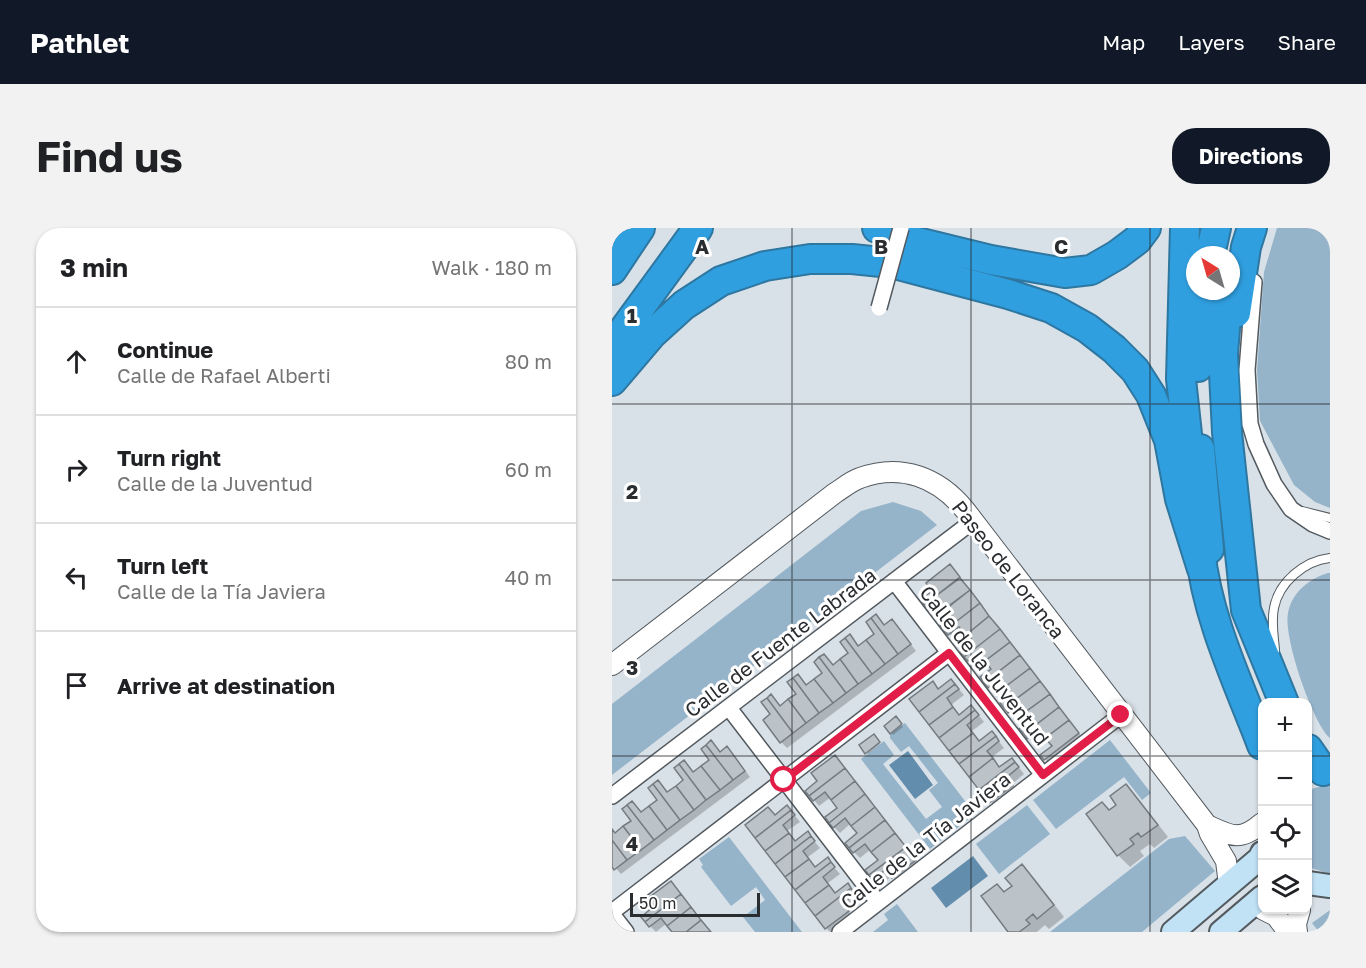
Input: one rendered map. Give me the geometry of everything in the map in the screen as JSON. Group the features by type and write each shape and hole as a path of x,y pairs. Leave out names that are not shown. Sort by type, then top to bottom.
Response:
{"highway":[{"path":"612,270 640,228"},
{"path":"612,346 698,228"},
{"path":"877,228 913,242 991,260 1065,273 1091,270 1137,240 1146,228"},
{"path":"1185,228 1181,379 1202,569"},
{"path":"1212,246 1216,228"},
{"path":"1234,246 1238,228"},
{"path":"1227,432 1236,311 1246,247 1252,228"},
{"path":"612,381 652,334 684,305 721,281 765,266 810,259 852,259 891,263 1051,308 1087,328 1114,349 1135,370 1151,395 1169,440 1180,499 1217,626 1258,732"},
{"path":"1205,300 1198,371 1200,464 1217,626"},
{"path":"1227,300 1223,354 1227,432 1246,610 1282,698"}],"main road":[{"path":"1173,932 1258,860"},
{"path":"1221,932 1258,907"}],"street":[{"path":"879,308 901,228"},
{"path":"1266,228 1255,269 1247,370 1250,424 1256,444 1274,484 1291,508 1313,524 1330,531"},
{"name":"Paseo de Loranca","path":"612,665 835,493 858,478 885,472 911,474 933,482 950,493 973,521 1207,825 1226,861 1229,885"},
{"name":"Calle de Fuente Labrada","path":"612,796 973,521"},
{"name":"Calle de la Juventud","path":"894,581 1043,775"},
{"path":"626,932 612,913 949,653"},
{"path":"729,708 878,902"},
{"name":"Calle de la Tía Javiera","path":"840,932 1121,715"},
{"path":"1207,825 1230,835 1242,837 1258,826"},
{"path":"1273,914 1288,932"},
{"path":"1298,932 1296,924 1299,914"}],"lane":[{"path":"1291,508 1330,518"},
{"path":"1282,698 1273,629 1274,608 1282,587 1300,569 1321,559 1330,558"}],"shaded area":[{"path":"1277,228 1330,228 1330,508 1315,502 1294,485 1260,421 1257,370 1264,272"},
{"path":"893,502 921,511 937,525 612,775 612,704 861,511"},
{"path":"1330,573 1330,738 1315,715 1312,698 1307,698 1300,678 1288,624 1288,613 1293,599 1302,587"},
{"path":"905,723 975,814 930,849 861,759 884,741 894,755 883,764 926,819 942,807 929,790 938,783 909,746 901,752 890,738 890,734"},
{"path":"1110,740 1151,793 1142,800 1124,777 1056,829 1033,800"},
{"path":"908,751 933,785 915,799 889,765"},
{"path":"1330,785 1330,873 1312,868 1312,789"},
{"path":"1027,805 1050,834 999,874 976,844"},
{"path":"1185,836 1215,871 1142,932 1050,932 1169,839"},
{"path":"729,837 802,932 755,932 743,917 765,900 756,887 731,906 701,867 703,865 699,859"},
{"path":"973,856 988,876 946,908 931,888"},
{"path":"897,904 918,932 873,932 888,920 884,914"},
{"path":"1330,910 1330,932 1319,932 1312,923"}],"building":[{"path":"950,564 960,577 924,605 920,599 932,591 926,583"},
{"path":"960,578 970,590 946,609 940,601 928,610 924,605"},
{"path":"970,590 980,603 944,631 940,625 952,616 946,608"},
{"path":"980,603 989,616 966,635 959,627 948,635 944,631"},
{"path":"876,614 884,625 892,619 911,644 898,654 871,618"},
{"path":"989,616 1000,629 964,657 960,652 972,642 966,635"},
{"path":"871,618 898,654 885,664 866,640 874,634 866,622"},
{"path":"1000,629 1010,642 985,661 979,653 968,661 964,657"},
{"path":"850,634 858,646 866,640 885,664 872,674 845,638"},
{"path":"845,638 872,674 858,684 840,659 848,653 840,642"},
{"path":"1010,642 1020,655 984,683 980,677 991,669 985,661"},
{"path":"824,654 833,665 840,659 858,684 846,693 819,657"},
{"path":"1020,655 1030,668 1005,687 999,679 988,688 984,683"},
{"path":"819,657 846,693 833,703 814,679 822,673 814,662"},
{"path":"1030,668 1040,681 1004,708 1000,703 1010,694 1005,687"},
{"path":"798,674 806,685 814,679 833,703 819,713 793,678"},
{"path":"793,678 819,713 806,723 788,699 796,694 787,682"},
{"path":"951,679 955,684 919,712 909,699 933,681 938,689"},
{"path":"1040,681 1050,694 1024,713 1019,705 1008,713 1004,708"},
{"path":"955,684 959,689 947,698 953,707 929,725 919,712"},
{"path":"771,694 780,706 788,699 806,723 793,733 767,698"},
{"path":"1050,694 1059,707 1024,734 1019,729 1030,720 1024,713"},
{"path":"767,698 793,733 780,743 763,720 770,714 761,702"},
{"path":"971,705 975,710 939,738 929,725 953,707 959,715"},
{"path":"1059,707 1069,720 1044,739 1038,731 1027,739 1024,734"},
{"path":"975,710 979,715 967,725 973,733 949,751 939,738"},
{"path":"896,716 902,724 890,734 884,726"},
{"path":"1069,720 1079,733 1044,760 1040,755 1052,746 1045,738"},
{"path":"992,731 996,736 959,764 949,751 973,733 979,741"},
{"path":"874,734 880,742 865,754 859,745"},
{"path":"996,736 999,741 987,751 993,758 969,777 959,764"},
{"path":"711,740 720,752 727,746 745,771 733,780 706,745"},
{"path":"706,745 733,780 720,790 701,766 709,760 701,749"},
{"path":"835,755 845,768 809,796 805,791 817,781 811,773"},
{"path":"993,758 999,767 1012,758 1015,762 979,790 969,777"},
{"path":"684,760 693,772 701,766 720,790 706,800 679,764"},
{"path":"1015,762 1019,767 1007,777 1013,785 989,803 979,790"},
{"path":"679,764 706,800 694,810 676,786 683,780 674,768"},
{"path":"845,768 855,781 831,800 825,792 813,801 809,796"},
{"path":"658,780 667,792 676,786 694,810 680,820 653,784"},
{"path":"855,781 865,794 829,823 825,817 837,808 831,800"},
{"path":"653,784 680,820 667,830 649,806 657,800 648,788"},
{"path":"1126,784 1158,825 1141,837 1138,833 1130,839 1134,844 1117,856 1086,814 1102,802 1109,810 1116,805 1110,796"},
{"path":"865,794 875,807 851,826 845,818 833,828 829,823"},
{"path":"632,801 641,812 649,806 667,830 654,840 627,805"},
{"path":"627,805 654,840 641,850 623,826 631,821 622,809"},
{"path":"787,805 791,810 755,838 745,825 768,807 775,815"},
{"path":"875,807 885,820 849,848 845,843 857,833 851,826"},
{"path":"791,810 795,815 783,825 789,833 765,851 755,838"},
{"path":"885,820 895,833 871,852 865,844 853,853 849,848"},
{"path":"623,826 641,850 627,860 612,840 612,829 615,833"},
{"path":"808,831 811,836 775,864 765,851 789,833 795,841"},
{"path":"895,833 906,847 869,875 865,870 878,860 871,852"},
{"path":"811,836 815,841 803,851 809,859 785,877 775,864"},
{"path":"612,840 627,860 614,870 612,867"},
{"path":"906,847 916,860 892,878 885,870 873,880 869,875"},
{"path":"828,857 831,862 795,890 785,877 809,859 815,867"},
{"path":"831,862 835,867 823,877 829,885 805,903 795,890"},
{"path":"1022,864 1054,905 1037,919 1033,914 1026,920 1030,924 1019,932 1008,932 981,896 997,884 1004,892 1012,886 1005,878"},
{"path":"671,881 681,894 645,922 641,917 653,907 647,899"},
{"path":"848,883 851,888 815,916 805,903 829,885 835,893"},
{"path":"851,888 855,894 843,903 849,911 825,929 815,916"},
{"path":"681,894 691,907 667,926 661,918 649,927 645,922"},
{"path":"691,907 701,920 686,932 672,932 667,926"},
{"path":"701,920 711,932 686,932"}],"route":[{"path":"784,780 949,653 1043,775 1121,715"}]}
